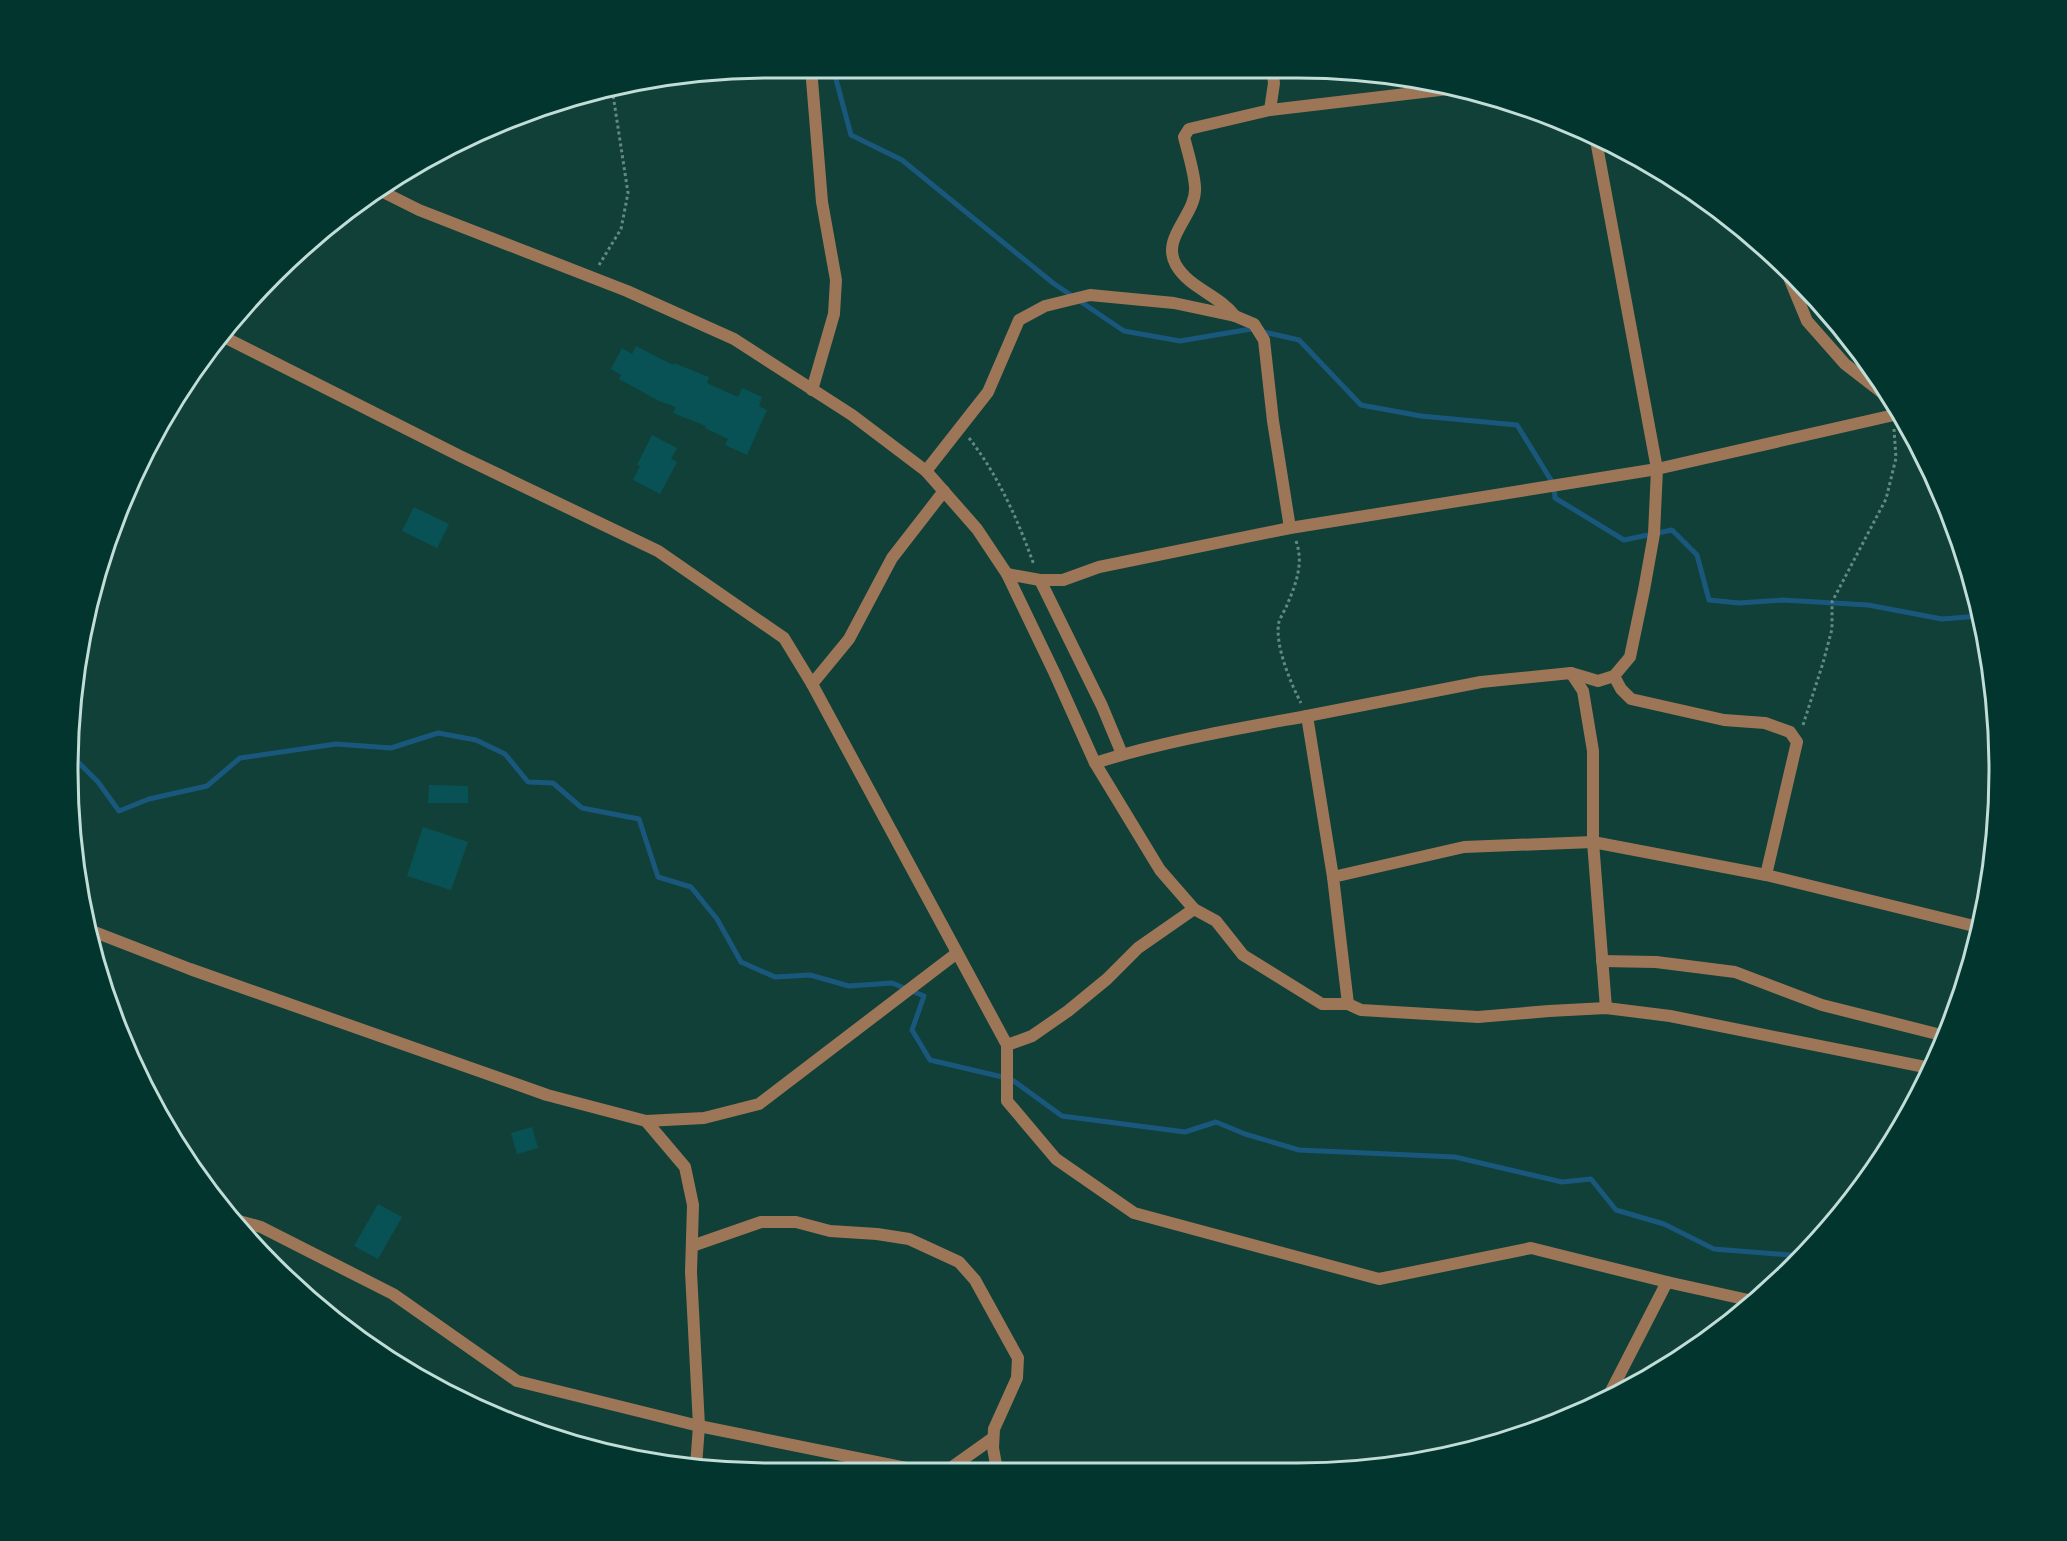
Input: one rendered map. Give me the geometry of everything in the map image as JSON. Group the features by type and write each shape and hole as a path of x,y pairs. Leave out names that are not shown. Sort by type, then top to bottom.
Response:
{"street":[{"path":"812,78 822,202 836,280 834,314 812,390"},
{"path":"1270,110 1273,78"},
{"path":"1235,316 1225,303 1192,284 1175,263 1171,247 1178,229 1191,208 1195,188 1184,137 1189,129 1270,110 1432,91"},
{"path":"1095,763 1122,754 1200,736 1480,682 1571,673 1598,681 1614,676 1630,657 1654,534 1657,469 1597,146"},
{"path":"387,194 419,210 592,277 734,339 852,415 926,471 977,529 1007,574 1095,763 1160,870 1194,909 1216,921 1243,955 1300,992 1322,1004 1348,1004 1361,1010 1478,1017 1606,1008 1670,1016 1923,1067"},
{"path":"1794,289 1807,321 1845,364 1871,385"},
{"path":"926,471 988,392 1019,320 1045,306 1090,295 1174,303 1235,316 1254,324 1264,340 1273,421 1290,528"},
{"path":"229,339 460,456 658,551 784,638 812,684 1007,1046 1007,1101 1056,1160 1134,1213 1379,1279 1531,1248 1743,1299"},
{"path":"1007,574 1040,580 1063,580 1099,567 1290,528 1657,469 1892,417"},
{"path":"812,684 849,639 892,558 944,491"},
{"path":"1040,580 1122,754"},
{"path":"1571,673 1583,691 1593,751 1593,842 1606,1008"},
{"path":"1614,676 1621,689 1631,699 1724,720 1765,723 1790,732 1797,742 1766,875"},
{"path":"1307,716 1333,877 1348,1004"},
{"path":"1333,877 1464,847 1593,842 1766,875 1971,925"},
{"path":"1007,1046 1032,1036 1068,1011 1107,979 1138,948 1194,909"},
{"path":"98,933 201,973 547,1095 646,1121 704,1118 759,1104 957,954"},
{"path":"1602,961 1656,962 1735,972 1822,1005 1937,1033"},
{"path":"646,1121 685,1167 693,1205 691,1272 699,1426 697,1459"},
{"path":"692,1246 761,1222 796,1222 830,1231 877,1233 909,1239 958,1262 975,1280 1018,1358 1017,1378 994,1429 996,1463"},
{"path":"247,1223 261,1227 393,1294 517,1381 862,1463"},
{"path":"1614,1386 1667,1282"},
{"path":"958,1463 993,1438"}],"path":[{"path":"592,277 621,229 628,193 613,96"},
{"path":"1797,742 1832,629 1832,602 1886,499 1896,458 1897,425"},
{"path":"960,427 993,472 1023,534 1040,580"},
{"path":"1290,528 1297,544 1301,563 1279,622 1279,637 1291,683 1307,716"}],"building":[{"path":"636,346 673,365 674,363 709,377 707,383 738,397 742,388 762,397 759,406 767,410 747,455 725,445 728,439 705,428 706,426 673,413 676,407 659,401 619,379 621,375 611,369 622,348 632,354"},
{"path":"652,435 677,448 671,459 677,462 660,494 633,480 640,466 637,465"},
{"path":"414,507 449,524 437,548 402,531"},
{"path":"429,785 468,786 468,803 428,803"},
{"path":"423,827 468,842 451,890 407,876"},
{"path":"532,1127 538,1148 517,1154 511,1133"},
{"path":"378,1204 402,1217 378,1259 354,1246"}],"waterway":[{"path":"836,78 851,135 902,160 1053,283 1124,331 1180,341 1251,329 1299,340 1361,405 1421,416 1517,425 1554,485 1555,498 1624,540 1672,530 1697,555 1709,600 1739,603 1782,600 1868,605 1942,619 1971,617"},
{"path":"78,762 98,782 119,811 149,799 207,786 240,758 336,744 391,748 438,733 476,740 505,754 528,782 553,783 582,808 639,819 658,877 691,887 717,919 741,962 775,977 810,975 849,986 892,983 924,996 912,1030 930,1060 1011,1079 1062,1116 1185,1132 1216,1122 1245,1134 1299,1150 1455,1157 1562,1182 1591,1179 1616,1210 1664,1224 1714,1249 1791,1255"}]}
